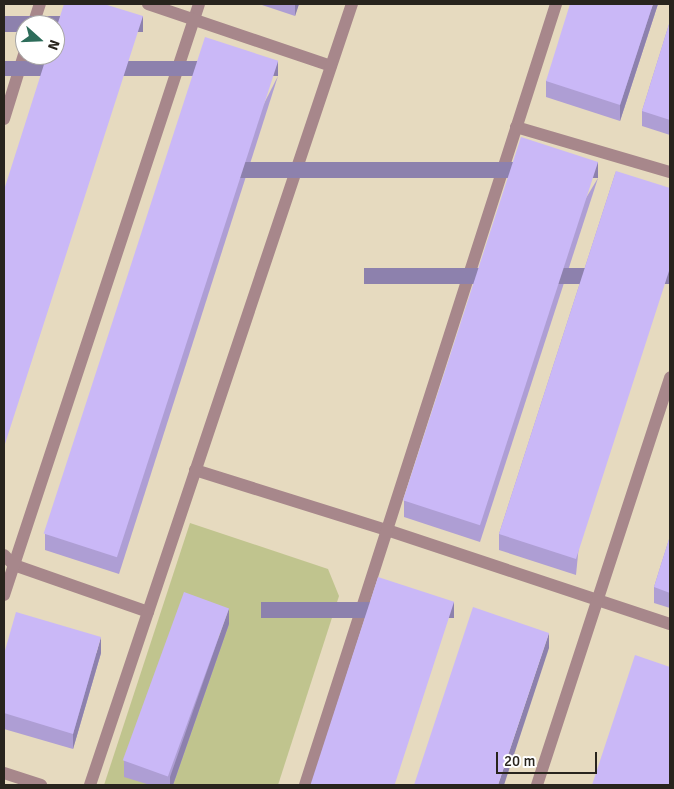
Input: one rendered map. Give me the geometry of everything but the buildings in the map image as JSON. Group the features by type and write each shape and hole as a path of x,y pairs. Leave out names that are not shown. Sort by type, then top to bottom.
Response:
{"street":[{"path":"148,4 331,66"},
{"path":"4,595 199,4"},
{"path":"90,785 352,4"},
{"path":"305,785 556,4"},
{"path":"4,119 21,65"},
{"path":"516,128 670,172"},
{"path":"538,785 670,377"},
{"path":"195,470 388,530 596,601 670,624"},
{"path":"4,555 14,565 148,612"},
{"path":"4,773 41,785"}],"shaded area":[{"path":"4,4 670,4 670,785 4,785"}],"green space":[{"path":"190,523 328,569 339,596 278,785 104,785"}]}
